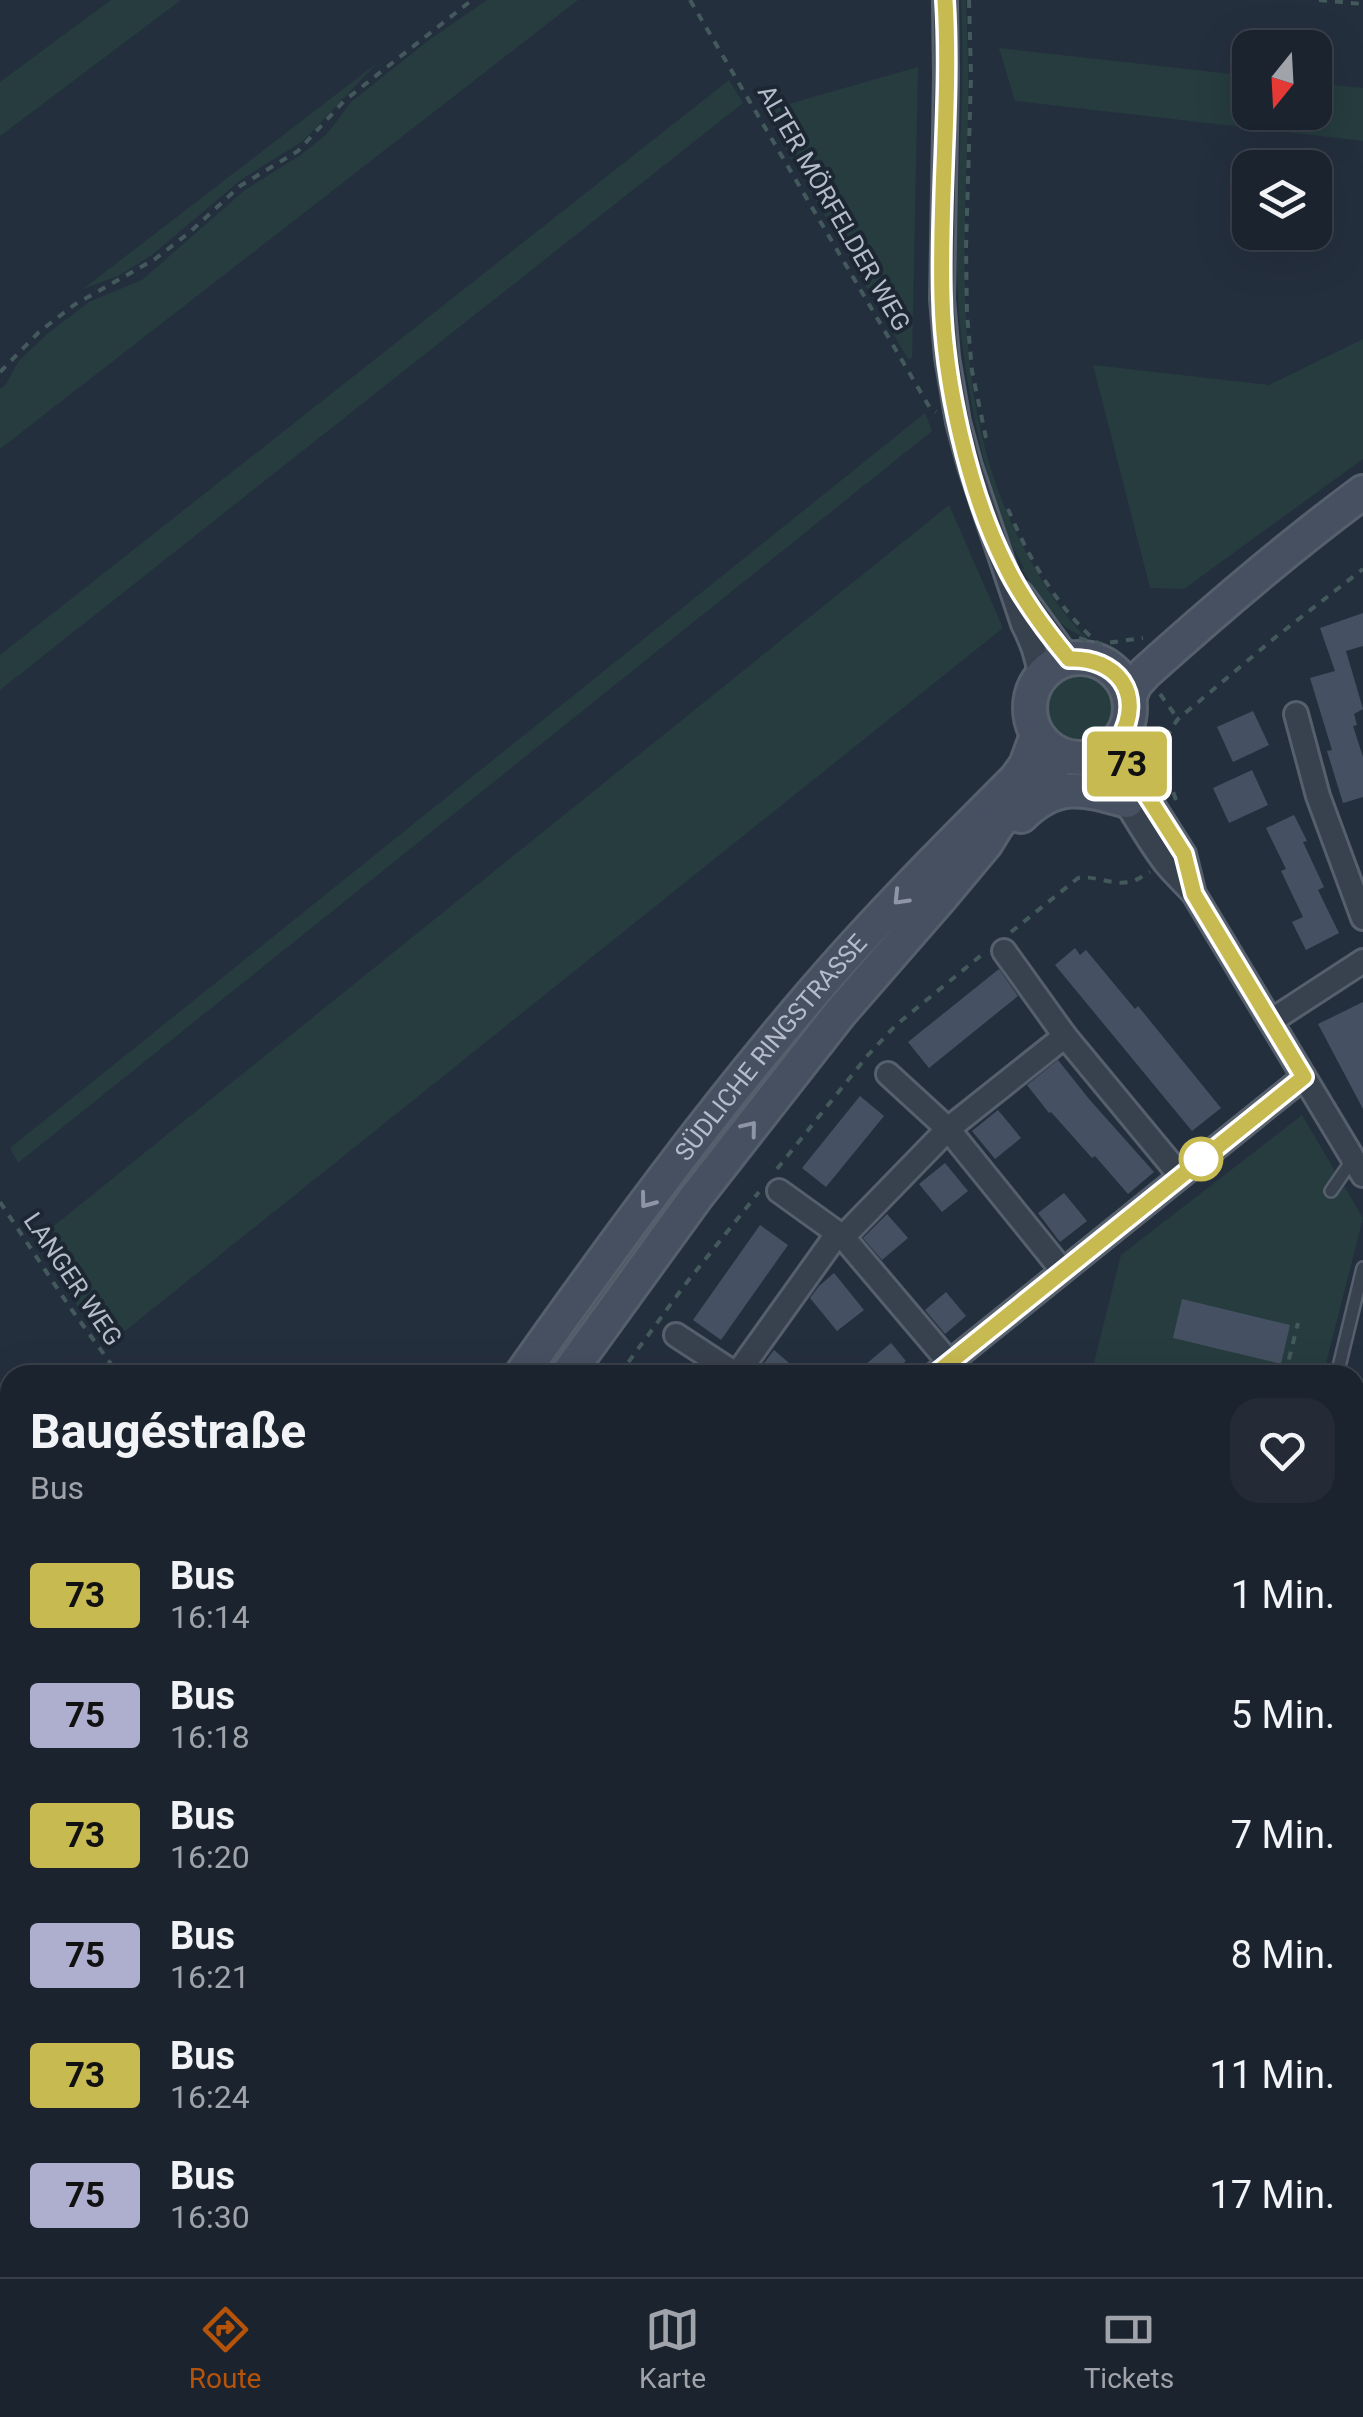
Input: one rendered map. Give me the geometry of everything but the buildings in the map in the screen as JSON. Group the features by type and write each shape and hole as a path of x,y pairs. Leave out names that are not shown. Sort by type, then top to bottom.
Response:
{"main road":[{"path":"1129,698 1145,673 1211,614 1363,492"},
{"path":"1112,652 1118,662 1211,614"},
{"path":"1040,678 1069,659 1112,652"},
{"path":"1112,652 1114,672 1129,698 1127,726 1120,738"},
{"name":"SÜDLICHE RINGSTRASSE","path":"528,1365 647,1201 764,1052 866,933 1026,766 1037,735 1030,706 1032,691 1040,678"},
{"path":"1037,735 1049,748 1078,757"},
{"name":"SÜDLICHE RINGSTRASSE","path":"573,1365 696,1197 840,1012 986,843 996,825 1035,781 1078,757 1108,750 1120,738"},
{"path":"986,843 1046,796 1071,790 1094,791 1127,801"}],"street":[{"path":"945,0 942,300 947,356 958,422 989,527 1038,660 1040,678"},
{"path":"1005,566 1069,659"},
{"path":"1296,714 1318,796 1363,918"},
{"path":"1120,738 1128,766 1184,854 1194,894"},
{"path":"1078,757 1110,777 1166,864 1194,894 1358,1167"},
{"path":"1004,951 1064,1036 1180,1175"},
{"path":"1271,1021 1363,962"},
{"path":"744,1365 840,1235 948,1129 1064,1036"},
{"path":"888,1074 948,1129 1062,1270"},
{"path":"946,1365 1304,1077"},
{"path":"779,1191 840,1235 938,1365"},
{"path":"676,1336 721,1365"}],"lane":[{"path":"1332,1191 1358,1167"},
{"path":"1339,1365 1363,1268"}],"path":[{"path":"0,372 39,332 74,306 155,260 240,186 298,151 344,101 472,0"},
{"name":"ALTER MÖRFELDER WEG","path":"690,0 930,408 958,422"},
{"path":"969,0 972,76 967,314 972,371 988,450"},
{"path":"1319,0 1363,4"},
{"path":"1006,506 1066,611 1082,630 1112,652"},
{"path":"1176,803 1163,748 1178,719 1363,569"},
{"name":"LANGER WEG","path":"0,1202 112,1365"},
{"path":"1288,1365 1298,1323"}],"green space":[{"path":"111,0 181,0 0,136 0,82"},
{"path":"487,0 578,0 0,449 0,389 18,362 47,334 89,302 142,280 245,190 327,134 351,102"},
{"path":"961,0 966,0 968,71 965,282 974,393 985,447 1002,500 1046,587 1087,638 1057,619 1022,570 996,505 975,419 961,337 957,274"},
{"path":"999,48 1232,74 1232,126 1015,101"},
{"path":"377,63 303,141 242,179 152,255 118,276 83,289"},
{"path":"918,67 912,358 908,359 764,111"},
{"path":"729,80 743,103 0,690 0,655"},
{"path":"1332,85 1363,88 1363,141 1267,130 1332,130"},
{"path":"1363,339 1363,459 1184,589 1150,588 1093,365 1269,385"},
{"path":"925,413 932,431 18,1163 10,1148"},
{"path":"949,505 1003,628 105,1347 35,1241"},
{"path":"1079,669 1094,672 1107,681 1116,694 1116,724 1107,737 1094,746 1079,749 1064,746 1051,737 1042,724 1039,709 1042,694 1051,681 1064,672"},
{"path":"1302,1115 1363,1218 1326,1365 1094,1365 1121,1255"}],"bus line":[{"name":"73","path":"945,0 942,300 958,422 989,527 1024,598 1069,659 1086,658 1102,664 1124,684 1130,712 1120,738 1128,766 1184,854 1194,894 1304,1077 946,1365"}]}
